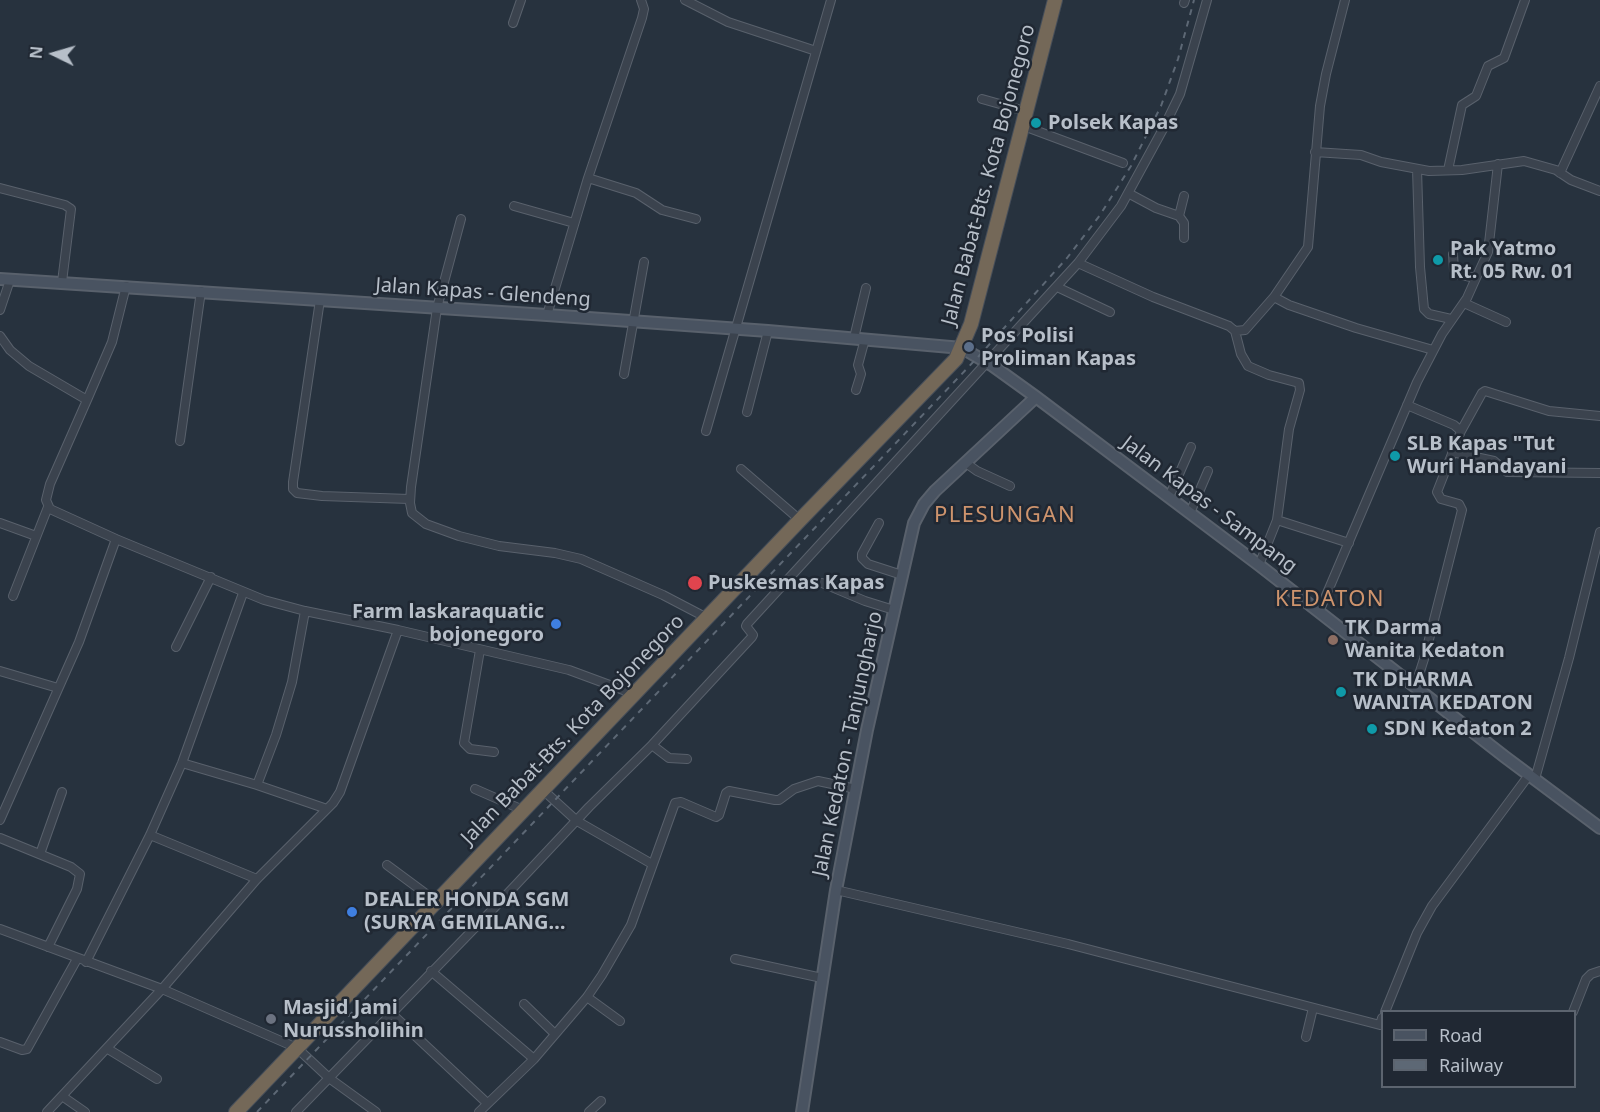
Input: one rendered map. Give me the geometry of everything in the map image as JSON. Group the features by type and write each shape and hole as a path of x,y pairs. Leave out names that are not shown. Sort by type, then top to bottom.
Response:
{"highway":[{"name":"Jalan Babat-Bts. Kota Bojonegoro","path":"236,1112 800,520 948,369 962,348 971,324 1055,0"}],"street":[{"path":"513,23 521,0"},
{"path":"547,315 642,4 648,0"},
{"path":"685,0 728,22 816,51"},
{"path":"706,431 831,0"},
{"path":"296,1112 589,807 652,746 752,637 746,625 1078,263 1128,193 1163,129 1180,94 1207,0"},
{"path":"1078,263 1154,297 1224,324 1235,331 1245,330 1274,297 1308,247 1315,152 1326,74 1345,0"},
{"path":"1448,170 1462,105 1476,96 1488,66 1504,58 1526,0"},
{"path":"1560,173 1600,86"},
{"path":"982,99 1025,111"},
{"path":"1022,125 1123,163"},
{"path":"1315,152 1361,155 1417,169 1448,170 1524,161 1545,166 1571,180 1600,191"},
{"path":"1319,612 1407,405 1433,350 1451,319 1464,303 1488,252 1498,164"},
{"path":"1417,169 1424,309 1429,314 1451,319"},
{"path":"588,178 636,193 662,210 696,219"},
{"path":"0,188 69,206 72,209 62,282"},
{"path":"1128,193 1156,208 1179,216 1184,224 1184,238"},
{"path":"1179,216 1184,196"},
{"path":"514,206 574,224"},
{"path":"461,219 437,308 410,499 410,509 414,516 435,528 481,542 581,560 663,595 707,618"},
{"path":"1453,254 1454,270 1457,274 1476,278"},
{"path":"624,374 644,262"},
{"path":"0,310 5,280"},
{"name":"Jalan Kapas - Glendeng","path":"5,280 126,286 633,321 962,348"},
{"path":"13,596 48,507 46,500 50,484 112,342 126,286"},
{"path":"1057,287 1110,312"},
{"path":"856,390 861,374 858,365 866,288"},
{"path":"180,441 201,291"},
{"path":"1274,297 1289,305 1356,328 1433,350"},
{"path":"320,300 292,482 293,489 300,494 322,496 410,499"},
{"path":"1464,303 1506,322"},
{"path":"747,412 768,331"},
{"path":"1235,331 1241,354 1248,366 1269,375 1299,383 1300,387 1289,429 1277,520 1259,565"},
{"path":"0,336 10,350 29,366 87,400"},
{"name":"Jalan Kapas - Sampang","path":"962,348 988,362 1169,497 1600,828"},
{"path":"1415,687 1462,510 1459,504 1441,499 1437,492 1461,431 1482,393 1485,391 1549,411 1600,416"},
{"name":"Jalan Kedaton - Tanjungharjo","path":"801,1112 836,890 914,523 924,504 935,491 1036,397"},
{"path":"1407,405 1461,431"},
{"path":"1169,497 1191,447"},
{"path":"1452,452 1494,461 1507,472 1600,473"},
{"path":"966,463 977,471 1010,486"},
{"path":"741,469 800,520"},
{"path":"1190,513 1209,471"},
{"path":"48,507 116,539 211,577 243,593 305,611 398,630 586,675 634,694"},
{"path":"1277,520 1349,543"},
{"path":"879,523 862,558 868,564 902,576"},
{"path":"0,524 36,536"},
{"path":"1385,1010 1417,933 1432,906 1532,777 1569,658 1600,532"},
{"path":"0,820 93,606 116,539"},
{"path":"176,647 211,577"},
{"path":"822,583 894,610"},
{"path":"86,962 150,835 182,763 243,593"},
{"path":"257,785 276,735 292,682 305,611"},
{"path":"47,1112 108,1049 257,879 327,810 340,792 398,630"},
{"path":"480,650 464,743 470,749 494,752"},
{"path":"0,671 58,688"},
{"path":"652,746 669,758 687,759"},
{"path":"182,763 257,785 327,810"},
{"path":"478,1112 534,1059 587,997 631,925 676,802 716,817 719,815 727,792 779,800 794,789 818,781 856,789"},
{"path":"475,789 524,810"},
{"path":"543,790 577,821 652,864"},
{"path":"40,854 62,792"},
{"path":"150,835 257,879"},
{"path":"0,838 77,870 81,875 77,889 48,947"},
{"path":"387,865 437,902"},
{"path":"836,890 1068,944 1313,1008 1381,1023"},
{"path":"0,940 2,930 162,989 297,1048 329,1078 376,1112"},
{"path":"0,1042 27,1049 77,958"},
{"path":"735,959 822,978"},
{"path":"431,971 534,1059"},
{"path":"1573,1010 1586,979 1591,974 1600,971"},
{"path":"587,997 620,1021"},
{"path":"524,1004 555,1035"},
{"path":"1306,1037 1313,1008"},
{"path":"392,1014 487,1103"},
{"path":"108,1049 157,1079"},
{"path":"62,1096 85,1112"},
{"path":"589,1112 601,1101"}],"railway":[{"path":"257,1112 978,357 1067,258 1100,215 1131,166 1161,106 1178,59 1194,0"}],"place":[{"name":"Polsek Kapas","path":"1036,123"},
{"name":"Pak Yatmo Rt. 05 Rw. 01","path":"1438,260"},
{"name":"Pos Polisi Proliman Kapas","path":"969,347"},
{"name":"SLB Kapas \"Tut Wuri Handayani","path":"1395,456"},
{"name":"Puskesmas Kapas","path":"695,583"},
{"name":"Farm laskaraquatic bojonegoro","path":"556,624"},
{"name":"TK Darma Wanita Kedaton","path":"1333,640"},
{"name":"TK DHARMA WANITA KEDATON","path":"1341,692"},
{"name":"SDN Kedaton 2","path":"1372,729"},
{"name":"DEALER HONDA SGM (SURYA GEMILANG…","path":"352,912"},
{"name":"Masjid Jami Nurussholihin","path":"271,1019"}],"district":[{"name":"PLESUNGAN","path":"1005,516"},
{"name":"KEDATON","path":"1330,600"}]}
